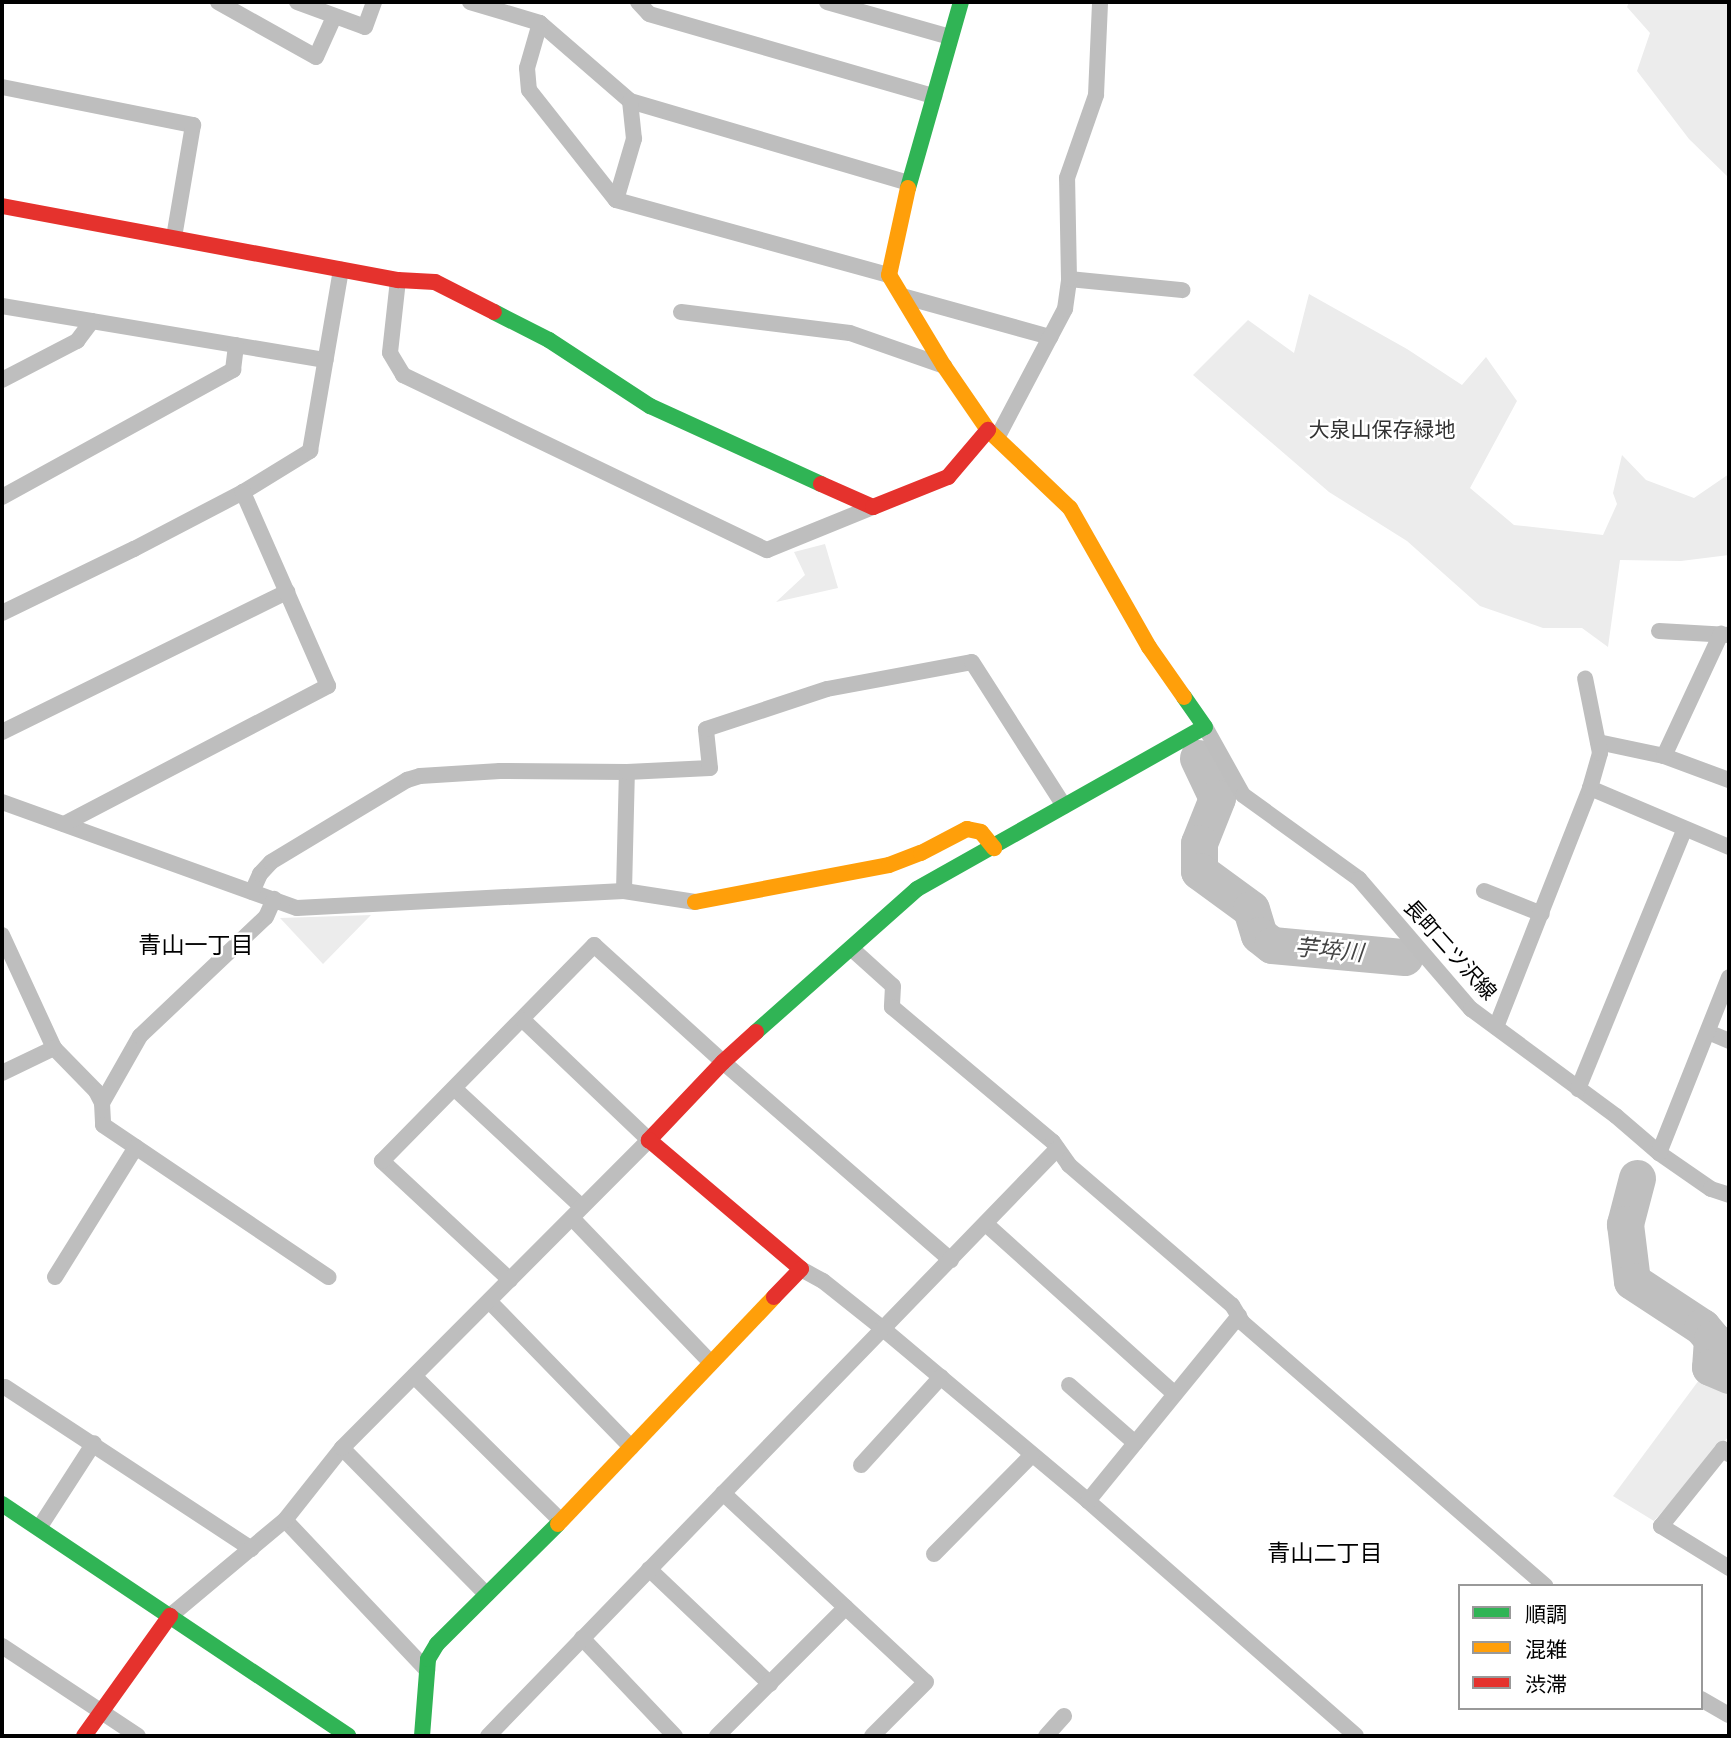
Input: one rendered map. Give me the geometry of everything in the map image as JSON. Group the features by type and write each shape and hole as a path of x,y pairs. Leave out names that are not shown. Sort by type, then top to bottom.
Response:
{"street":[{"path":"218,2 316,57 334,17"},
{"path":"297,2 365,27 374,2"},
{"path":"470,2 540,23 630,101 909,183"},
{"path":"638,2 649,14 934,96"},
{"path":"889,275 909,183 961,2"},
{"path":"398,280 390,353 403,374 767,550 948,477 993,434 1065,309 1069,279 1068,178 1096,95 1100,2"},
{"path":"833,3 950,37"},
{"path":"84,1736 170,1616 285,1520 342,1448 649,1140 723,1062 917,889 1205,727 1149,647 1070,508 993,434 944,366 889,275 616,200 529,90 527,68 540,23"},
{"path":"2,87 193,125 174,237"},
{"path":"616,200 634,139 630,101"},
{"path":"2,206 341,270 398,280 435,282 549,340 650,406 873,507"},
{"path":"2,613 243,492 310,451 341,270"},
{"path":"1069,279 1182,290"},
{"path":"902,296 1049,337"},
{"path":"2,306 326,360"},
{"path":"681,312 850,333 944,366"},
{"path":"2,380 77,341 92,321"},
{"path":"2,496 233,370 236,345"},
{"path":"64,824 328,686 243,492"},
{"path":"2,732 287,592"},
{"path":"1659,631 1725,634 1664,756"},
{"path":"253,892 260,874 271,862 407,780 420,776 500,771 627,772 709,768 706,729 827,689 972,662 1064,806"},
{"path":"1496,1027 1590,788 1600,754 1586,678"},
{"name":"長町二ツ沢線","path":"1205,727 1243,795 1360,879 1471,1009 1659,1153 1711,1189 1729,1195"},
{"path":"1598,742 1664,756 1729,780"},
{"path":"624,891 627,772"},
{"path":"1590,788 1729,847"},
{"path":"2,802 297,908 624,891 695,902 889,865 921,853 967,829 981,832 994,848"},
{"path":"1578,1089 1684,830"},
{"path":"1484,891 1542,914"},
{"path":"102,1103 140,1036 266,917 274,900"},
{"path":"2,935 6,956 54,1048 96,1091 102,1103 103,1125 328,1277"},
{"path":"510,1280 382,1161 594,945 723,1062 951,1260"},
{"path":"852,949 893,986 892,1007 1057,1149 1069,1165 1232,1305 1243,1323 1544,1584"},
{"path":"1659,1153 1729,977"},
{"path":"523,1020 649,1140 801,1269 823,1281 941,1377 1088,1501 1356,1736"},
{"path":"1709,1032 1729,1041"},
{"path":"2,1073 54,1048"},
{"path":"455,1089 577,1212 711,1363"},
{"path":"55,1277 136,1147"},
{"path":"488,1736 1057,1149"},
{"path":"986,1224 1175,1394"},
{"path":"422,1736 428,1659 438,1644 561,1521 801,1269"},
{"path":"489,1301 631,1447"},
{"path":"1088,1501 1239,1316"},
{"path":"414,1376 561,1521"},
{"path":"861,1465 941,1377"},
{"path":"1069,1385 1135,1443"},
{"path":"5,1387 252,1549"},
{"path":"39,1528 94,1443"},
{"path":"342,1448 487,1595"},
{"path":"1729,1454 1723,1449 1661,1526 1729,1568"},
{"path":"934,1553 1032,1455"},
{"path":"723,1493 926,1682 872,1736"},
{"path":"2,1504 348,1736"},
{"path":"285,1520 427,1670"},
{"path":"649,1569 770,1684"},
{"path":"717,1736 846,1607"},
{"path":"582,1638 675,1736"},
{"path":"2,1646 138,1736"},
{"path":"1703,1700 1729,1715"},
{"path":"1046,1736 1064,1716"}],"green space":[{"path":"1629,2 1729,2 1729,178 1689,139 1637,71 1650,33 1627,7"},
{"name":"大泉山保存緑地","path":"1309,294 1407,349 1462,385 1486,357 1517,401 1470,488 1514,525 1603,535 1617,504 1613,493 1622,455 1646,480 1694,498 1729,474 1729,555 1681,561 1620,560 1608,647 1582,628 1543,628 1480,606 1407,541 1329,492 1193,375 1248,320 1294,353"},
{"path":"825,544 838,588 776,602 805,575 794,552"},
{"path":"371,915 323,964 280,918"},
{"path":"1702,1376 1729,1386 1729,1436 1654,1521 1613,1496"}],"waterway":[{"name":"芋埣川","path":"1198,758 1217,798 1199,843 1199,871 1251,909 1259,935 1272,945 1404,957"},
{"name":"芋埣川","path":"1637,1178 1625,1224 1632,1281 1702,1327 1712,1339 1710,1367 1729,1375"}],"traffic: fast":[{"path":"908,188 961,2"},
{"path":"494,312 549,340 650,406 821,484"},
{"path":"756,1032 917,889 1205,727 1184,697"},
{"path":"2,1504 348,1736"},
{"path":"422,1736 428,1659 437,1644 558,1524"}],"traffic: slow":[{"path":"908,188 889,275 944,366 988,430 1070,508 1149,647 1184,697"},
{"path":"695,902 889,865 921,853 967,829 981,832 994,848"},
{"path":"558,1524 774,1297"}],"traffic: jam":[{"path":"2,206 398,280 435,282 494,312"},
{"path":"821,484 873,507 948,477 988,430"},
{"path":"756,1032 723,1062 649,1140 801,1269 774,1297"},
{"path":"84,1736 170,1616"}],"district":[{"name":"青山一丁目","path":"196,945"},
{"name":"青山二丁目","path":"1325,1553"}]}
